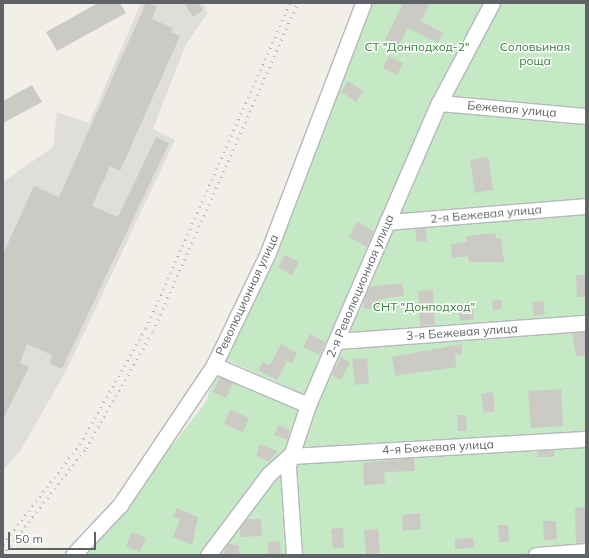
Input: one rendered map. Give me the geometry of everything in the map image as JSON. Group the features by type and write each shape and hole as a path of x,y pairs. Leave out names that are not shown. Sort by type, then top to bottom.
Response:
{"street":[{"name":"Революционная улица","path":"73,555 120,505 214,365 267,255 363,3"},
{"name":"2-я Революционная улица","path":"208,555 269,474 290,456 308,405 338,342 387,222 439,103 492,3"},
{"name":"Бежевая улица","path":"439,103 586,116"},
{"name":"2-я Бежевая улица","path":"387,222 586,206"},
{"name":"3-я Бежевая улица","path":"338,342 586,322"},
{"path":"214,365 308,405"},
{"name":"4-я Бежевая улица","path":"290,456 586,438"},
{"path":"290,456 288,467 294,555"},
{"path":"536,555 586,551"}],"shaded area":[{"path":"141,3 203,3 208,13 186,44 153,129 175,140 66,371 19,453 3,470 3,182 53,147 57,112 89,123"}],"green space":[{"name":"СНТ \"Донподход\"","path":"373,3 586,3 586,555 81,555 101,536 206,402 215,376 278,398 281,384 226,360"}],"building":[{"path":"98,3 120,3 126,13 57,51 46,32"},
{"path":"146,3 157,6 152,19 173,28 171,32 180,36 120,171 110,166 92,206 118,217 156,137 169,143 62,369 49,363 52,355 27,344 20,363 29,367 3,419 3,254 34,186 59,197"},
{"path":"184,3 198,3 203,10 193,17"},
{"path":"403,3 430,3 421,21 443,33 438,43 408,28 398,47 385,40"},
{"path":"389,56 403,63 397,75 383,68"},
{"path":"348,81 363,91 356,102 341,92"},
{"path":"32,85 42,102 3,123 3,101"},
{"path":"488,157 493,190 475,193 470,160"},
{"path":"357,222 374,231 367,247 349,237"},
{"path":"425,228 427,241 417,242 415,229"},
{"path":"496,233 496,239 501,238 504,262 469,262 468,256 452,258 451,244 467,242 466,236"},
{"path":"285,255 299,262 292,275 278,267"},
{"path":"576,275 586,275 586,297 577,297"},
{"path":"402,283 404,296 379,299 380,307 364,309 363,300 369,287"},
{"path":"433,290 435,325 420,326 418,291"},
{"path":"501,300 502,309 493,311 492,301"},
{"path":"543,301 545,314 534,316 532,302"},
{"path":"472,303 474,319 460,321 458,305"},
{"path":"586,332 586,355 576,356 572,333"},
{"path":"310,334 325,342 320,355 303,347"},
{"path":"281,344 297,353 292,363 287,361 277,380 258,370 263,362 270,365"},
{"path":"462,344 462,354 455,355 456,367 395,376 392,357"},
{"path":"341,357 350,362 341,380 332,375"},
{"path":"367,358 369,383 355,385 352,359"},
{"path":"220,377 233,383 226,398 213,392"},
{"path":"561,389 563,426 531,428 528,391"},
{"path":"493,392 495,411 484,413 481,394"},
{"path":"230,410 249,418 243,432 224,424"},
{"path":"457,415 466,415 467,431 458,431"},
{"path":"278,425 290,430 287,440 274,435"},
{"path":"260,444 277,451 269,462 256,456"},
{"path":"554,450 554,457 538,457 538,451"},
{"path":"414,458 415,471 384,472 385,484 364,485 363,463"},
{"path":"586,507 586,542 576,543 575,508"},
{"path":"177,508 198,517 192,545 173,537 180,519 173,517"},
{"path":"420,513 421,529 403,531 402,515"},
{"path":"246,519 261,519 262,536 240,537 240,528"},
{"path":"543,521 556,521 557,539 544,540"},
{"path":"498,525 508,525 509,542 499,542"},
{"path":"343,528 344,548 333,549 331,529"},
{"path":"378,529 380,553 366,554 364,530"},
{"path":"132,532 146,538 140,552 126,546"},
{"path":"473,538 474,548 455,549 455,539"},
{"path":"280,541 281,555 268,555 268,542"},
{"path":"227,544 239,545 239,555 223,555"}],"railway":[{"path":"3,544 80,444 146,328 290,3"},
{"path":"3,555 86,448 153,331 298,3"}],"park label":[{"name":"СТ \"Донподход-2\"","path":"417,47"},
{"name":"Соловьиная роща","path":"535,54"}]}
